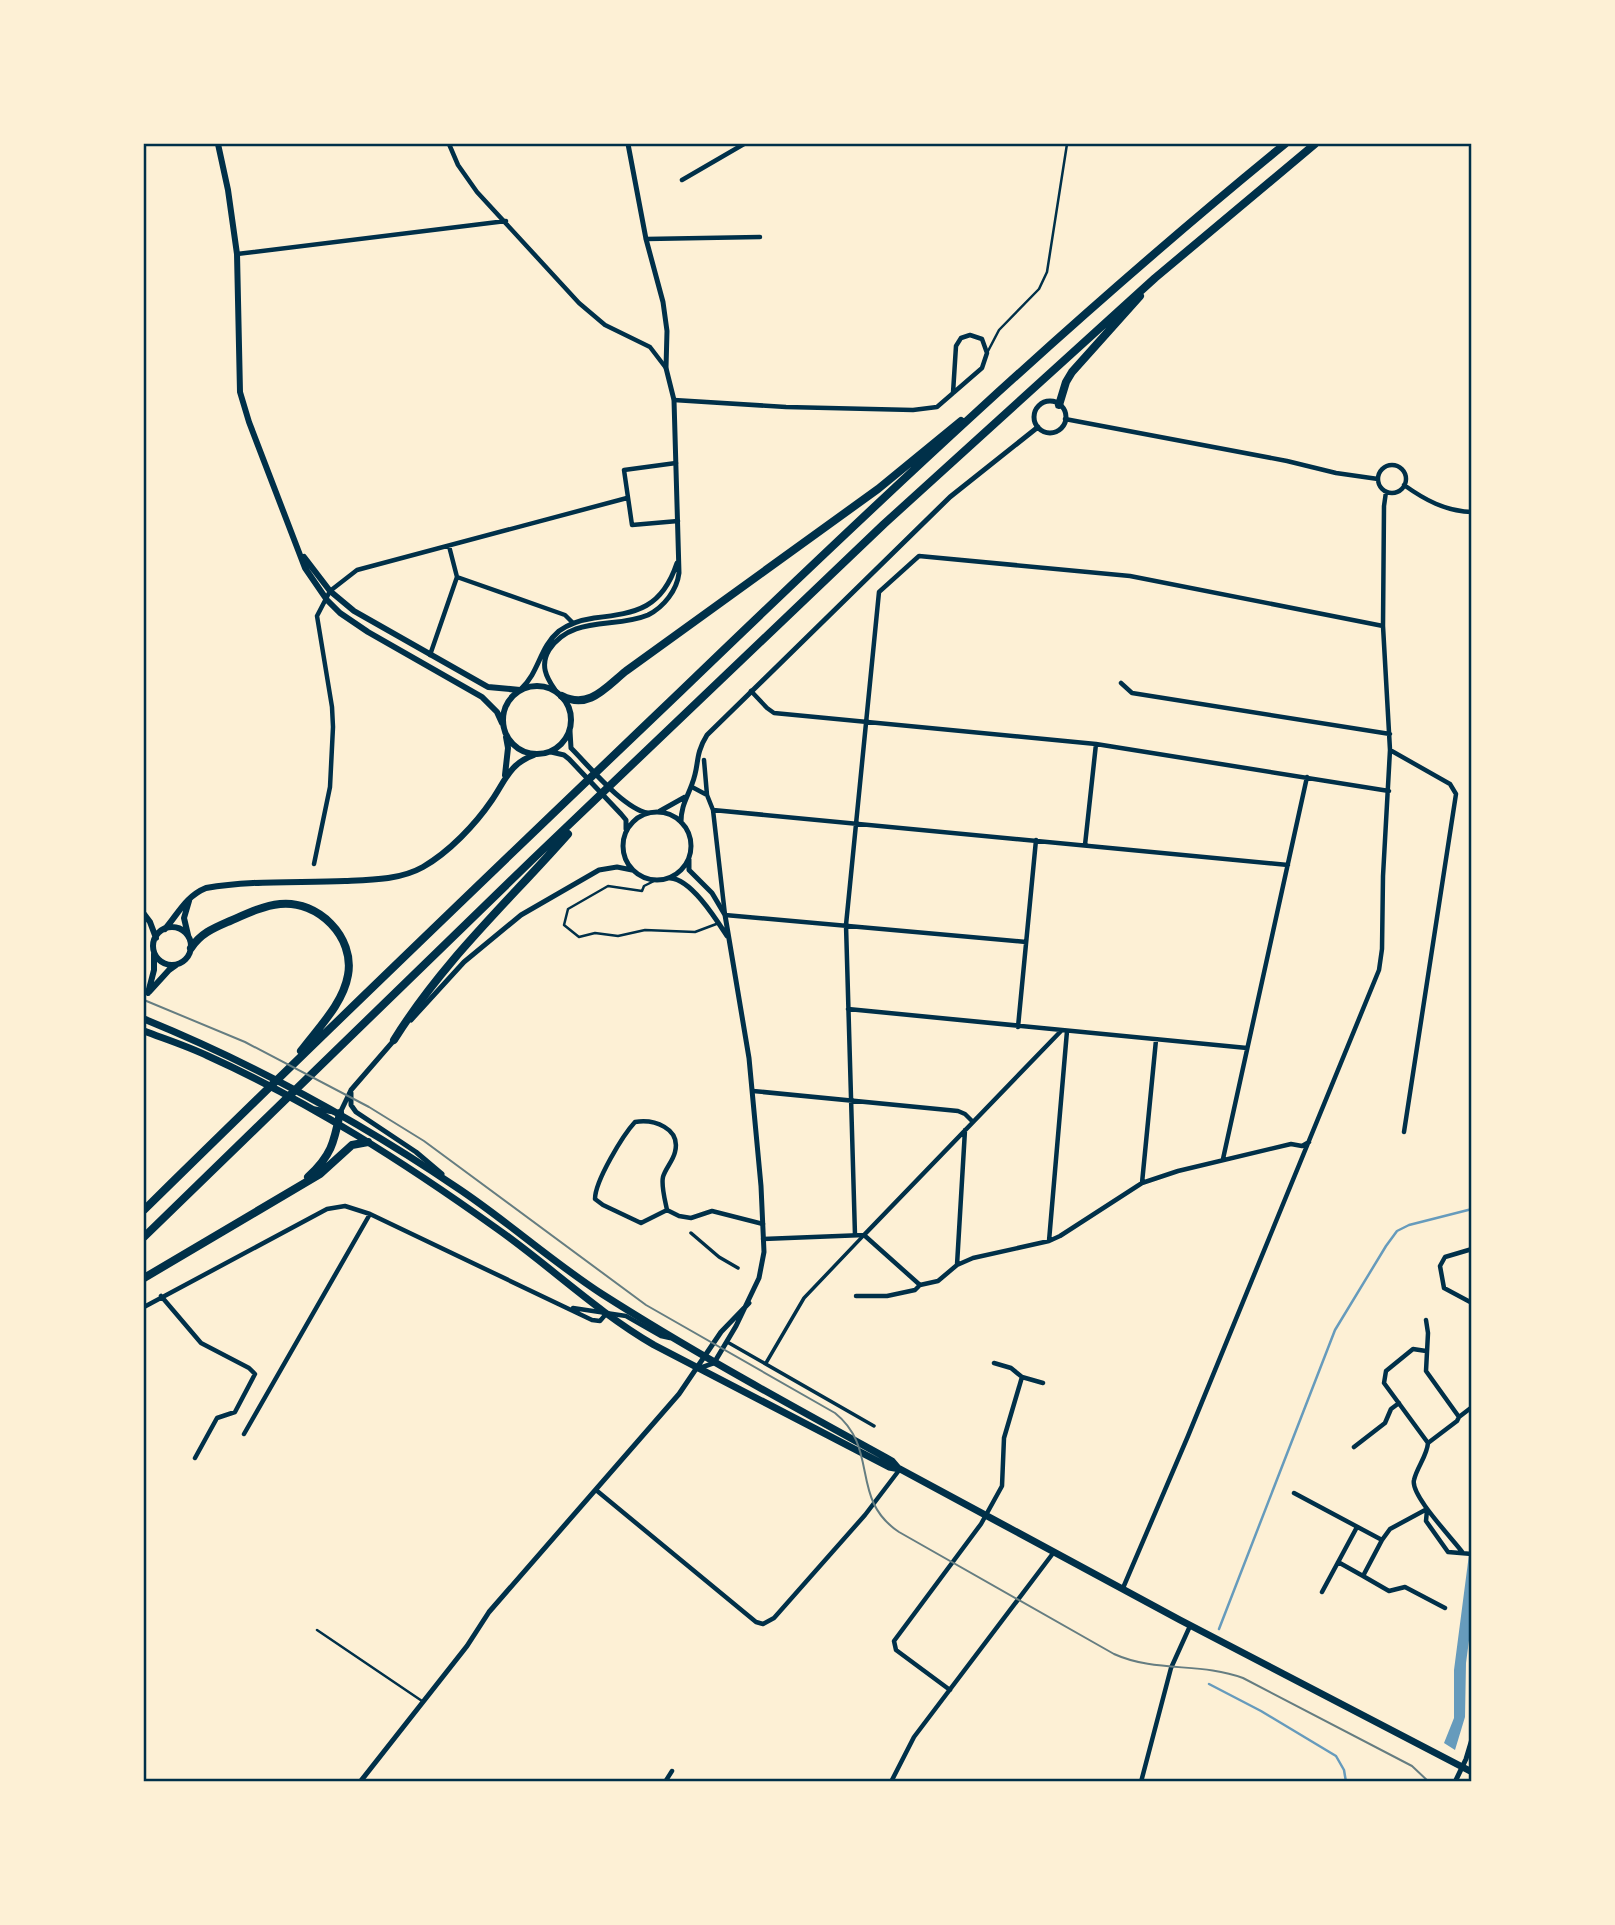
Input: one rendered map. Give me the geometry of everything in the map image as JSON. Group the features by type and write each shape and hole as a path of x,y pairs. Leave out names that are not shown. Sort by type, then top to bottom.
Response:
{"highway":[{"path":"144,1210 289,1067 869,510 1128,276 1285,144"},
{"path":"144,1237 533,859 597,801 884,524 1155,278 1315,144"},
{"path":"1059,405 1072,372 1123,318 1155,278"},
{"path":"562,696 579,702 596,696 636,663 878,489 934,441 1000,392"},
{"path":"394,1040 414,1009 478,929 540,866 597,801"},
{"path":"191,948 208,931 262,908 282,904 294,904 310,909 324,916 332,925 346,948 348,974 345,988 336,1005 289,1067"},
{"path":"298,1186 328,1156 340,1113"},
{"path":"144,1278 320,1174 352,1145 368,1142"}],"main road":[{"path":"218,144 237,254 240,392 305,568 327,600 341,613 368,632 482,696 497,712 506,735 508,748 505,776"},
{"path":"156,937 191,896 213,886 383,878 414,871 440,855 463,834 517,763 534,755 551,752 559,747 570,731 571,712 562,696 555,690 544,686 521,690 488,687 354,611 330,590 301,552"},
{"path":"502,723 507,703 521,690"},
{"path":"506,735 513,745 534,755"},
{"path":"144,915 156,937 154,970 148,993 169,970 187,959 191,948 184,918 191,896"},
{"path":"165,929 177,928 188,935"},
{"path":"154,952 165,964 177,965"},
{"path":"144,1019 250,1066 320,1101 455,1186 607,1297 714,1363 892,1461 900,1469 1190,1625 1472,1772"},
{"path":"144,1031 184,1045 313,1108 511,1238 635,1334 889,1467 900,1469"}],"street":[{"path":"449,144 477,192 593,316 649,347 666,368"},
{"path":"555,690 544,664 554,644 576,628 636,618 654,611 668,598 678,582 674,400 666,368 665,317 646,239 628,144"},
{"path":"682,180 744,144"},
{"path":"237,254 506,222"},
{"path":"646,239 760,237"},
{"path":"674,400 786,407 913,410 937,407 982,368 987,353 982,338 971,335 961,338 956,346 953,393"},
{"path":"1050,401 1063,409 1065,419 1056,431 1046,432 1038,427 1035,412 1040,404 1050,401"},
{"path":"1065,419 1287,461 1336,474 1378,479"},
{"path":"681,822 685,797 692,787 698,749 707,734 950,497 1038,427"},
{"path":"676,463 624,470 632,525 678,521"},
{"path":"1392,465 1404,472 1404,485 1395,492 1386,492 1380,487 1380,471 1392,465"},
{"path":"1404,485 1435,504 1472,512"},
{"path":"1123,1588 1379,970 1390,791 1390,734 1383,626 1386,492"},
{"path":"314,864 330,787 332,707 317,616 330,590 357,570 627,498"},
{"path":"430,655 457,577 449,546"},
{"path":"855,1235 846,925 879,592 919,556 1130,576 1383,626"},
{"path":"521,690 534,676 541,655 550,640 573,623 624,614 649,605 666,587 678,560"},
{"path":"457,577 565,615 573,623"},
{"path":"1121,684 1132,693 1390,734"},
{"path":"751,691 774,713 1096,744 1390,791"},
{"path":"570,731 569,744 575,753 626,802 637,811 666,813 681,822 691,839 689,870 712,893 726,915"},
{"path":"1085,845 1096,744"},
{"path":"1390,750 1450,784 1456,794 1404,1132"},
{"path":"551,752 564,755 626,820 624,856 632,870 641,877 654,881 670,878 678,874 689,859"},
{"path":"697,1368 714,1363 749,1303 760,1278 763,1239 758,1133 753,1091 704,760"},
{"path":"1223,1159 1307,777"},
{"path":"692,787 708,795"},
{"path":"657,812 685,797"},
{"path":"713,810 1288,865"},
{"path":"626,832 639,817 648,813"},
{"path":"1018,1027 1036,841"},
{"path":"313,1108 340,1113 351,1090 464,962 521,915 599,870 617,867 632,870"},
{"path":"670,878 680,880 704,903 729,938"},
{"path":"726,915 1026,942"},
{"path":"848,1009 1247,1048"},
{"path":"765,1363 804,1298 1064,1031"},
{"path":"1049,1241 1064,1031"},
{"path":"1142,1183 1156,1040"},
{"path":"351,1090 351,1105 356,1112 416,1152 455,1186"},
{"path":"753,1091 958,1111 973,1122"},
{"path":"653,1121 668,1129 674,1136 675,1155 663,1178 667,1210 641,1223 595,1199 596,1190 622,1139 635,1122 653,1121"},
{"path":"957,1265 965,1130"},
{"path":"856,1296 887,1296 907,1292 920,1285 938,1281 957,1265 973,1258 1049,1241 1142,1183 1223,1159 1291,1144 1302,1146 1309,1142"},
{"path":"144,1307 327,1209 345,1206 370,1214 598,1321 606,1314 607,1297"},
{"path":"667,1210 691,1218 712,1211 763,1224"},
{"path":"244,1434 370,1214"},
{"path":"691,1233 719,1257 738,1268"},
{"path":"763,1239 864,1236 920,1285"},
{"path":"1472,1249 1445,1257 1440,1266 1444,1288 1472,1303"},
{"path":"161,1296 201,1343 241,1363 255,1374 234,1412 218,1418 195,1458"},
{"path":"360,1782 467,1646 489,1612 679,1394 729,1321 749,1303"},
{"path":"606,1314 630,1318 661,1336 674,1339"},
{"path":"1426,1320 1426,1371 1459,1417"},
{"path":"729,1343 874,1426"},
{"path":"1426,1351 1413,1349 1386,1371 1384,1383 1428,1443"},
{"path":"993,1363 1011,1368 1022,1377 1043,1383"},
{"path":"950,1690 896,1650 894,1641 986,1515 1002,1486 1004,1438 1022,1377"},
{"path":"1354,1447 1385,1423 1391,1409 1399,1403"},
{"path":"1468,1554 1427,1509 1413,1484 1428,1443 1472,1407"},
{"path":"596,1490 763,1625 774,1618 870,1509 900,1469"},
{"path":"1294,1493 1382,1540"},
{"path":"1363,1576 1382,1540 1391,1529 1427,1509"},
{"path":"1427,1509 1426,1521 1448,1552 1454,1555 1468,1554"},
{"path":"1322,1592 1357,1527"},
{"path":"891,1782 914,1737 1054,1552"},
{"path":"1338,1562 1389,1591 1405,1587 1445,1608"},
{"path":"1141,1782 1166,1683 1190,1625"},
{"path":"1455,1782 1472,1739"},
{"path":"665,1782 672,1771"}],"lane":[{"path":"987,353 999,330 1039,289 1047,272 1067,144"},
{"path":"654,881 643,889 608,886 568,909 564,925 579,937 595,933 618,936 645,930 695,932 719,923"},
{"path":"317,1630 422,1700"}],"water":[{"path":"1471,1539 1472,1618 1466,1663 1465,1717 1455,1750 1444,1743 1454,1718 1454,1670"}],"waterway":[{"path":"1219,1629 1335,1330 1397,1231 1409,1225 1472,1209"},
{"path":"1209,1684 1261,1711 1336,1756 1344,1770 1346,1782"}],"tram line":[{"path":"144,1000 245,1042 369,1107 424,1141 646,1305 835,1413 849,1427 857,1442 874,1505 884,1519 899,1532 1114,1654 1146,1664 1211,1670 1243,1678 1412,1766 1429,1782"}]}
